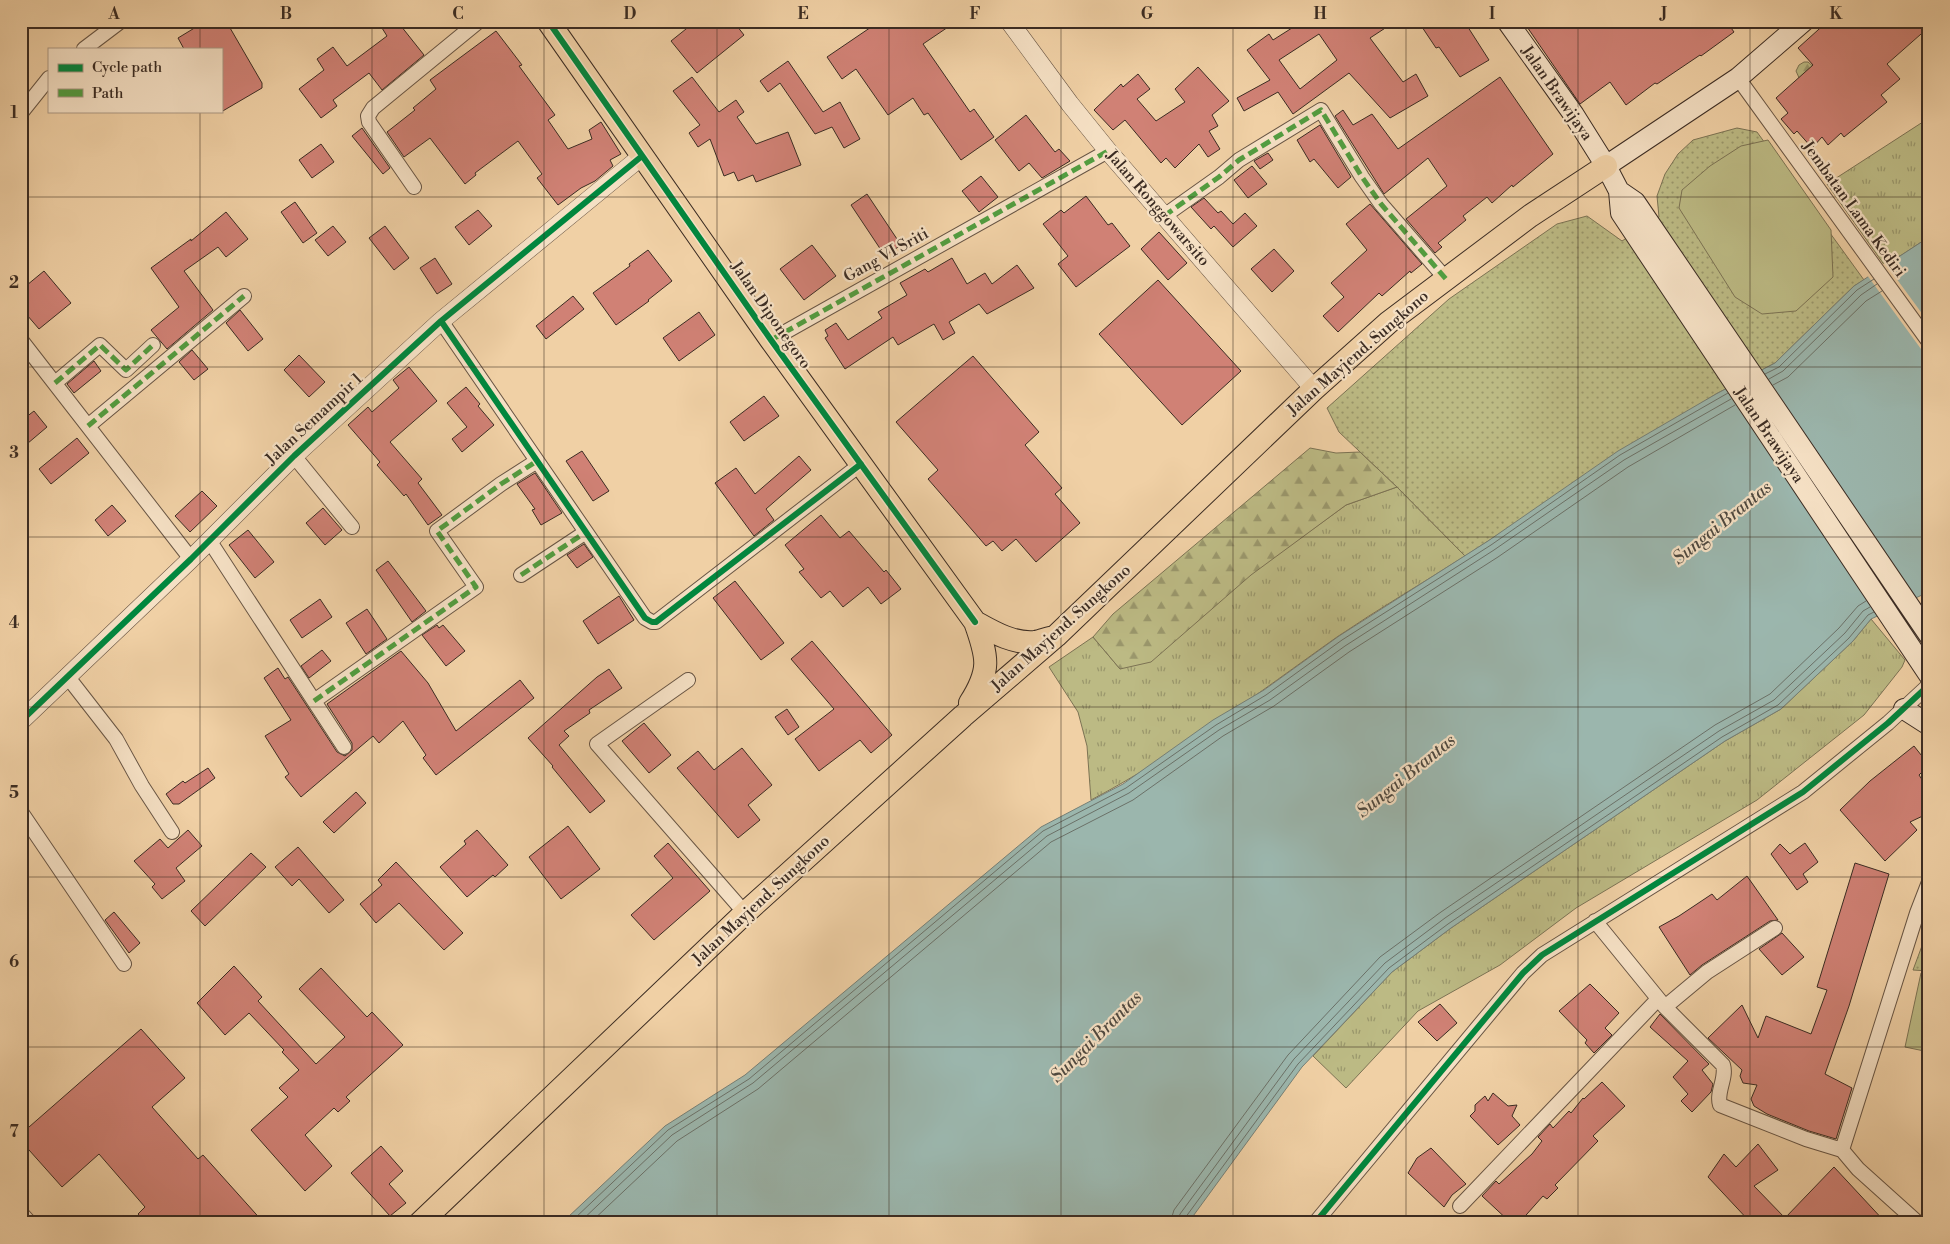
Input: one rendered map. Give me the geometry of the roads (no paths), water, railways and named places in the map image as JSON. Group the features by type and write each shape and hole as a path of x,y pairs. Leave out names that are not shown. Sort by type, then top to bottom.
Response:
{"main road":[{"name":"Jalan Diponegoro","path":"548,21 771,340 975,622 984,646 986,667 981,686 962,716"},
{"name":"Jalan Brawijaya","path":"1507,21 1574,115 1606,166 1619,191 1621,213 1642,228 1929,635"},
{"name":"Jalan Mayjend. Sungkono","path":"420,1223 745,914 962,716 1056,636 1314,389 1390,322 1530,216 1738,78 1804,21"},
{"name":"Jalan Brawijaya","path":"1642,228 1929,675"},
{"name":"Jalan Diponegoro","path":"975,622 1015,641 1034,642 1056,636"},
{"path":"1904,708 1929,725"}],"street":[{"path":"85,48 121,21"},
{"path":"414,187 369,122 368,116 372,108 479,21"},
{"name":"Jalan Ronggowarsito","path":"1010,21 1070,104 1108,151 1314,389"},
{"name":"Jembatan Lama Kediri","path":"1738,78 1929,342"},
{"path":"21,113 48,79"},
{"path":"1164,216 1239,160 1321,110 1381,204 1446,279"},
{"name":"Gang VI Sriti","path":"771,340 1108,151"},
{"name":"Jalan Semampir 1","path":"21,721 191,559 294,456 441,321 642,156"},
{"path":"88,426 244,296"},
{"path":"441,321 645,618 652,622 656,622 861,464"},
{"path":"21,340 191,559"},
{"path":"55,383 100,345 126,370 153,346"},
{"path":"294,456 352,528"},
{"path":"314,701 476,587 437,531 501,484 537,461"},
{"path":"521,575 586,532"},
{"path":"209,540 344,746"},
{"path":"67,676 116,739 142,786 172,832"},
{"path":"688,680 597,744 745,914"},
{"path":"1315,1223 1466,1044 1523,973 1542,955 1804,792 1929,685"},
{"path":"21,812 124,964"},
{"path":"1842,1150 1917,913 1929,882"},
{"path":"1595,921 1661,1003 1723,1065 1724,1073 1718,1100 1720,1105 1806,1139 1842,1150 1858,1169 1918,1223"},
{"path":"1460,1206 1661,1003 1775,928"},
{"path":"21,1213 30,1223"}],"water":[{"name":"Sungai Brantas","path":"1929,237 1929,587 1922,595 1871,619 1853,641 1781,709 1725,741 1451,928 1392,972 1302,1067 1188,1223 568,1223 567,1218 665,1126 745,1075 1041,827 1123,784 1213,720 1264,690 1339,636 1488,541 1618,451 1716,394 1775,363 1854,286"}]}
